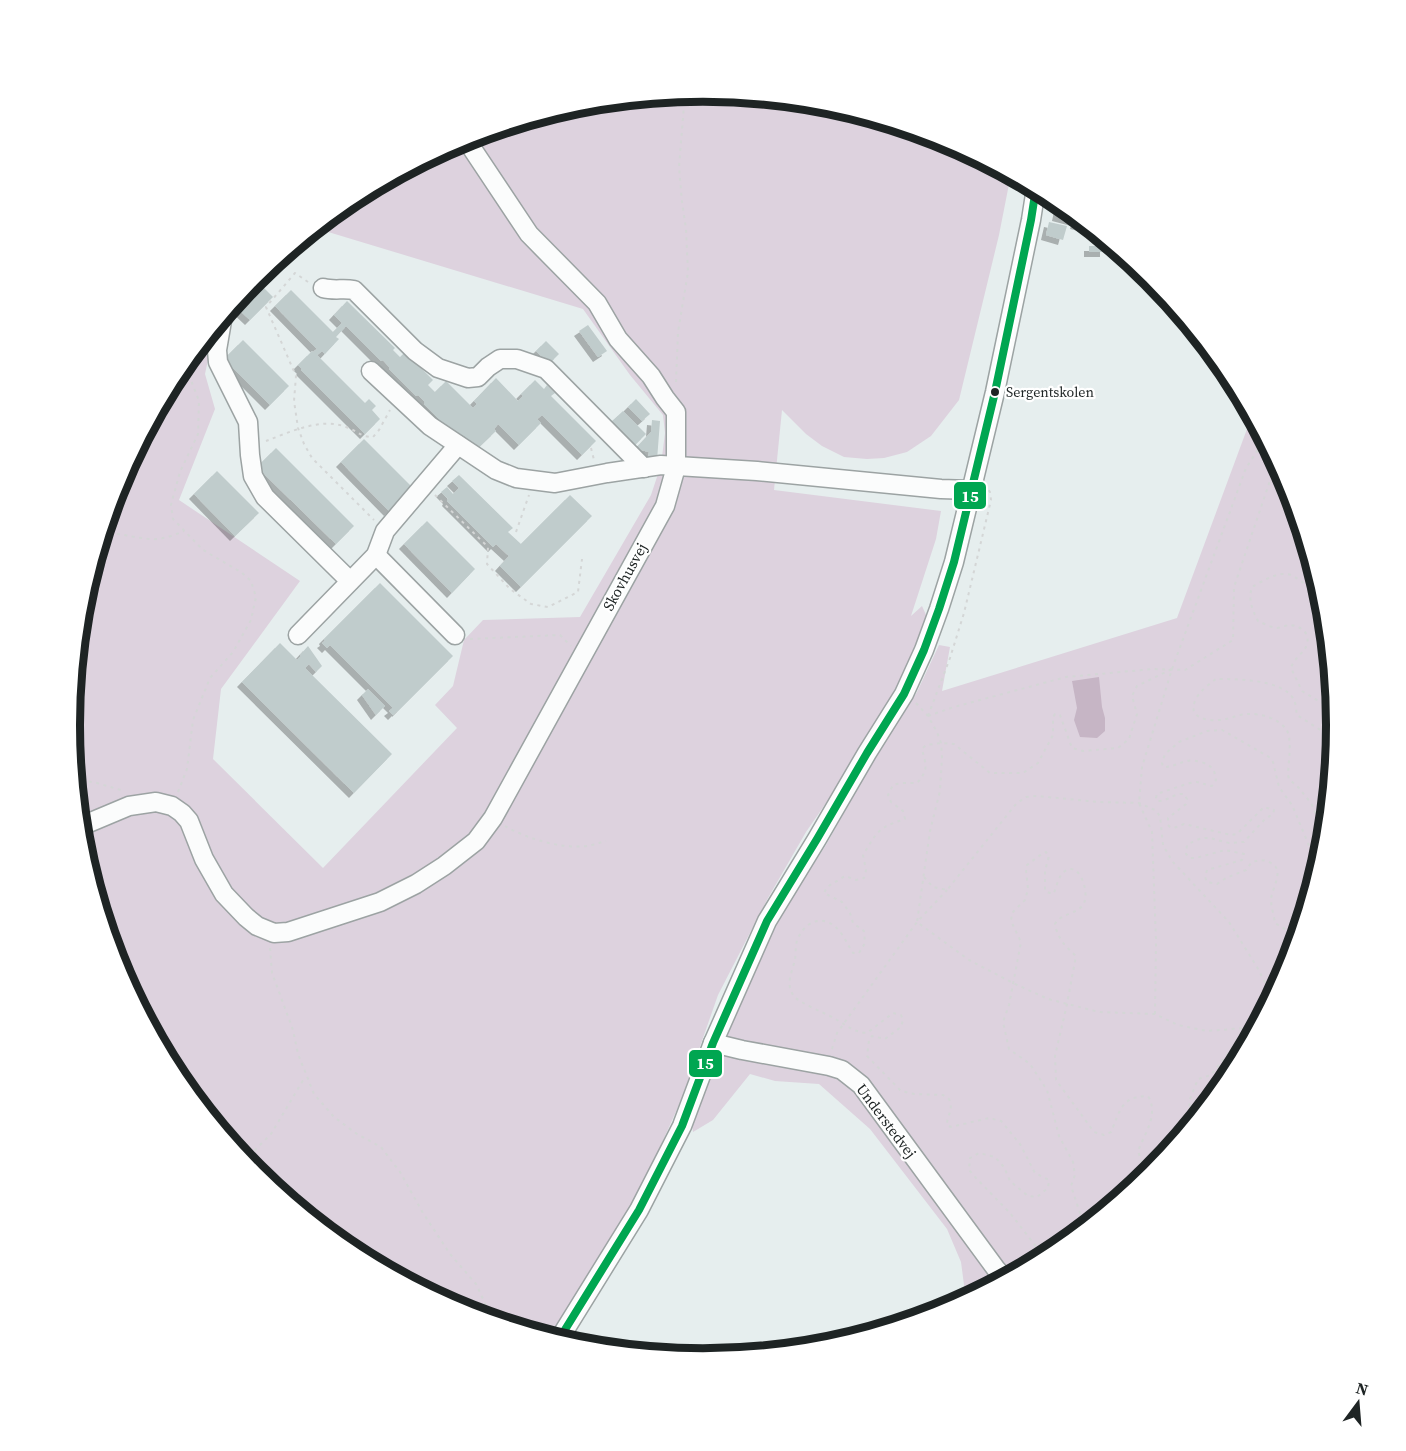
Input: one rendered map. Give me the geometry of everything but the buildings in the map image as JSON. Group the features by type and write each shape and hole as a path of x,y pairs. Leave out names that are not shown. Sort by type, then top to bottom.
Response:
{"street":[{"path":"471,147 529,234 597,303 618,339 651,376 676,412"},
{"path":"563,1333 639,1210 682,1126 713,1043 767,921 904,694 924,650 954,562 995,392 1034,198"},
{"path":"323,288 333,291 344,288 354,290 424,359 438,368 468,378 478,377 501,359 517,359 546,369 660,467"},
{"path":"222,329 218,362 248,422 253,476 264,497 350,581"},
{"path":"371,371 430,426 496,470 516,478 555,483 607,473 660,467 757,471 941,489 973,481"},
{"name":"Skovhusvej","path":"274,933 288,932 380,902 416,884 476,841 493,818 665,506 660,467 676,412"},
{"path":"298,634 376,555 385,531 458,445"},
{"path":"376,555 460,637"},
{"path":"87,823 129,806 156,802 172,806 189,821 204,859 224,894 257,926 274,933"},
{"name":"Understedvej","path":"713,1043 829,1066 842,1070 861,1085 1000,1273"}],"path":[{"path":"676,412 678,332 688,272 679,167 684,102"},
{"path":"323,288 307,282 295,273 266,307 296,376 294,401 298,428 304,444 312,458 385,531"},
{"path":"172,806 187,769 192,720 210,678 233,652 251,620 256,597 251,581 241,572 203,550 173,519 171,505 180,472 198,435 199,401 189,374"},
{"path":"250,448 298,428 319,425 345,426 364,437 373,437 397,397"},
{"path":"1155,1014 1156,941 1152,832 1139,803 1142,767 1172,669 1246,468 1260,445"},
{"path":"1257,451 1264,454"},
{"path":"928,716 1066,677 1153,669 1185,670 1233,640 1234,587 1272,472"},
{"path":"516,532 534,481"},
{"path":"928,716 964,613 991,500 990,492 973,481"},
{"path":"424,485 488,547 487,564 510,589 531,604 548,607 578,592 582,559"},
{"path":"111,533 152,539 174,536 184,531"},
{"path":"1311,590 1287,573 1268,578 1252,587 1250,605 1257,621 1276,628 1290,625 1301,628 1306,633 1308,642 1291,668 1302,691 1325,705"},
{"path":"460,637 560,635 581,656"},
{"path":"1039,1250 1010,1213 969,1170 970,1158 979,1153 995,1157 1004,1167 1010,1180 1028,1196 1037,1197 1048,1188 1049,1180 1035,1173 1020,1144 1001,1121 989,1118 951,1127 946,1121 952,1107 949,1099 943,1095 901,1091 867,1056 869,1040 872,1036 885,1039 901,1027 903,1020 901,1015 893,1013 867,1032 856,1032 844,1023 794,998 790,988 790,977 795,962 797,938 809,923 818,920 828,922 840,932 853,954 859,953 865,943 864,931 854,923 842,902 824,893 827,887 845,876 856,880 864,878 866,870 863,855 879,830 904,819 903,812 891,802 888,795 893,785 917,783 924,774 926,765 922,749 926,745 954,744 990,773 1023,773 1038,763 1048,745 1053,735 1055,714 1060,715 1064,721 1072,748 1083,751 1118,748 1129,739 1137,714 1132,696 1137,686 1172,669"},
{"path":"1319,822 1311,803 1289,779 1290,741 1285,727 1270,718 1250,714 1223,720 1201,719 1194,708 1196,698 1216,679 1251,680 1281,688 1293,699 1297,714 1326,733"},
{"path":"904,694 928,716 937,732 942,757 940,791 930,831 917,922"},
{"path":"1291,932 1275,923 1271,900 1278,877 1273,863 1264,860 1252,862 1246,870 1217,884 1212,884 1207,882 1205,877 1207,870 1242,860 1244,854 1225,850 1196,858 1190,858 1186,854 1187,845 1197,839 1212,838 1231,843 1244,842 1265,819 1273,814 1274,810 1264,807 1237,834 1231,835 1184,824 1174,828 1170,827 1168,818 1186,804 1186,799 1184,794 1178,794 1165,801 1157,801 1157,794 1190,782 1212,786 1216,780 1215,772 1202,762 1192,760 1164,767 1162,763 1165,754 1179,742 1207,731 1222,730 1269,757 1273,762 1279,787 1292,805 1314,852"},
{"path":"82,780 126,791"},
{"path":"829,1066 837,1033 917,922 947,890 1016,804 1026,797 1139,803 1155,810 1160,816 1163,845 1172,861 1229,922 1268,988"},
{"path":"493,818 521,834 540,841 570,846 591,846 606,841"},
{"path":"1082,1220 1071,1186 1075,1175 1073,1162 1059,1136 1047,1090 1030,1064 1009,1049 1004,1022 1021,942 1011,921 1012,913 1025,900 1028,889 1027,865 1046,852 1049,856 1045,871 1045,891 1054,893 1060,876 1072,869 1081,875 1087,894 1084,904 1073,914 1062,916 1055,924 1056,931 1064,944 1076,956 1055,1056 1056,1080 1094,1132 1104,1135 1111,1132 1124,1103 1136,1096 1148,1096 1152,1103 1152,1116 1138,1151 1143,1167"},
{"path":"924,877 933,886 947,890"},
{"path":"917,922 969,960 1048,999 1099,1012 1155,1014 1178,1025 1207,1031 1245,1028 1249,1025"},
{"path":"274,933 270,945 272,973 293,1030 298,1054 314,1094 334,1117 381,1147 400,1172 444,1246 476,1284 489,1311"},
{"path":"1242,1038 1245,1028"},
{"path":"1189,1116 1190,1100 1198,1079 1211,1075 1233,1047 1237,1046"},
{"path":"251,1154 271,1134 306,1076"}],"shaded area":[{"path":"662,103 744,103 784,107 864,123 942,149 979,166 1009,184 959,400 931,436 907,452 884,458 844,457 822,446 806,434 782,410 774,490 941,511 936,539 911,616 922,606 927,617 897,694 866,745 806,832 768,898 718,995 682,1098 632,1210 554,1331 464,1302 427,1285 357,1244 292,1194 234,1137 208,1105 163,1037 144,1001 127,964 101,887 91,847 85,807 81,766 81,685 91,604 113,525 127,487 163,414 212,341 205,374 215,409 179,500 300,581 221,689 213,759 323,868 457,728 435,705 453,686 464,640 483,620 580,617 651,495 661,465 665,433 663,415 630,375 583,309 324,231 391,186 464,149 542,123 622,107"},
{"path":"1244,416 1279,487 1305,564 1315,604 1325,685 1325,766 1321,807 1315,847 1293,926 1279,964 1243,1037 1198,1105 1172,1137 1114,1194 1083,1220 1015,1265 965,1291 961,1262 947,1229 870,1129 819,1084 775,1081 750,1074 713,1120 693,1132 691,1118 738,1002 782,912 826,845 875,757 917,692 939,645 950,647 942,691 1177,618 1247,429"},
{"path":"1099,677 1105,731 1097,738 1080,737 1074,720 1077,708 1072,681"}],"transit line":[{"name":"15","path":"563,1333 639,1210 682,1126 713,1043 767,921 904,694 924,650 954,562 995,392 1034,198"}],"place":[{"name":"Sergentskolen","path":"995,392"}]}
